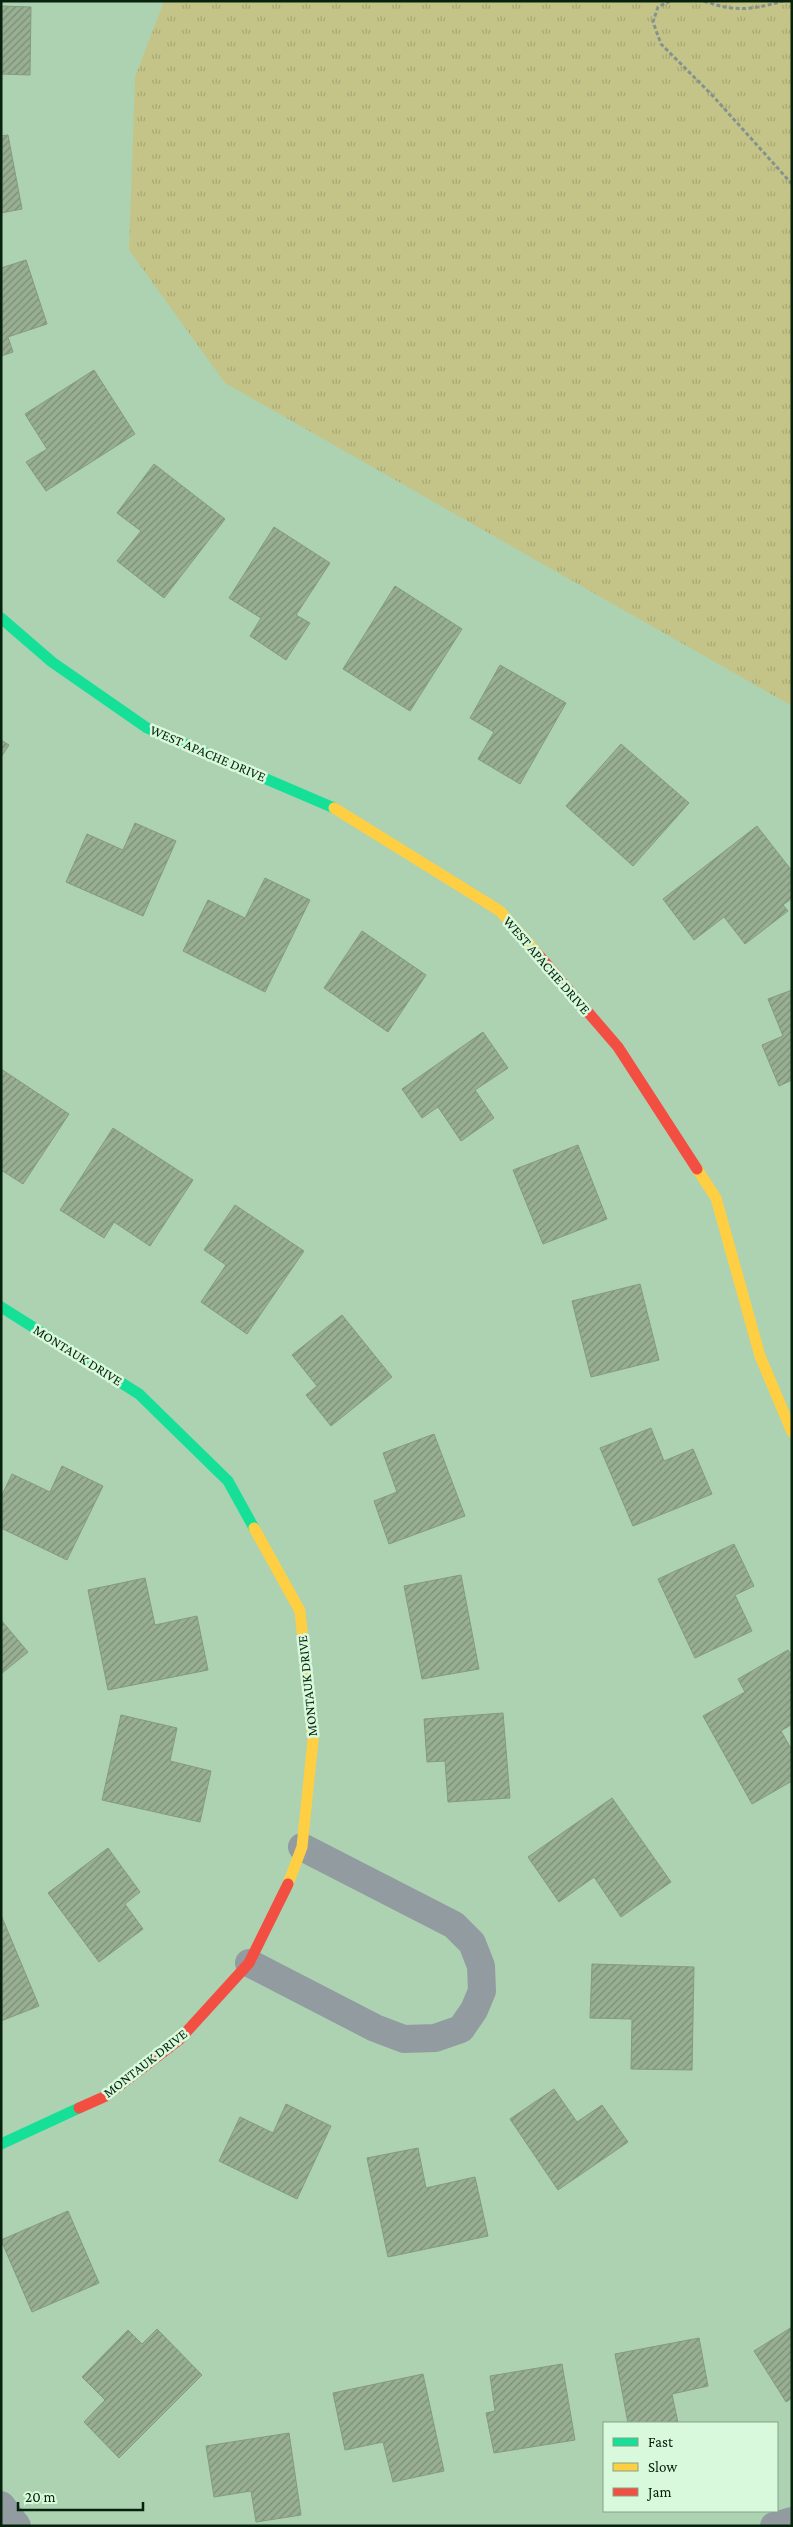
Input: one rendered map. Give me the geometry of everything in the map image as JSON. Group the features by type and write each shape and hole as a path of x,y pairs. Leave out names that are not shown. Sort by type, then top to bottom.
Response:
{"street":[{"name":"WEST APACHE DRIVE","path":"1,618 52,662 147,728 337,808 500,911 618,1047 716,1198 760,1356 792,1432"},
{"name":"MONTAUK DRIVE","path":"1,1306 139,1394 228,1481 300,1611 313,1740 302,1847 286,1888 249,1963 179,2040 106,2096 1,2144"},
{"path":"249,1963 375,2028 404,2039 435,2038 461,2029 474,2010 482,1991 481,1966 472,1943 454,1925 302,1847"},
{"path":"1,2505 17,2526"},
{"path":"774,2526 792,2521"}],"path":[{"path":"670,1 658,7 653,22 661,44 712,95 792,184"},
{"path":"704,1 741,10 760,8 783,1"}],"green space":[{"path":"164,1 792,1 792,706 225,383 129,250 135,77"}],"building":[{"path":"1,6 31,7 30,75 1,74"},
{"path":"8,135 22,209 1,213 1,136"},
{"path":"26,260 47,324 8,337 13,352 1,356 1,268"},
{"path":"94,370 135,434 46,491 26,462 47,449 25,414"},
{"path":"154,464 225,519 164,598 117,561 141,531 117,513"},
{"path":"274,527 330,563 296,615 310,623 286,660 250,636 261,618 229,598"},
{"path":"395,586 462,629 410,711 343,669"},
{"path":"500,665 566,703 520,784 478,759 494,732 470,718"},
{"path":"1,740 9,745 1,757"},
{"path":"621,744 689,803 633,866 566,806"},
{"path":"135,823 176,841 143,916 66,882 87,834 123,850"},
{"path":"757,826 792,871 792,898 783,905 788,911 745,944 724,917 694,940 663,899"},
{"path":"265,878 310,900 265,992 183,951 208,900 245,918"},
{"path":"362,931 426,975 388,1032 324,988"},
{"path":"792,990 792,1080 779,1086 762,1045 783,1036 768,999"},
{"path":"483,1032 508,1068 475,1090 494,1118 461,1141 438,1107 422,1118 402,1089"},
{"path":"1,1069 69,1114 23,1184 1,1170"},
{"path":"113,1128 193,1180 150,1246 114,1222 104,1238 60,1210"},
{"path":"578,1145 607,1219 543,1244 513,1170"},
{"path":"235,1205 304,1251 247,1334 201,1302 226,1265 204,1250"},
{"path":"640,1284 659,1360 591,1377 572,1301"},
{"path":"342,1315 392,1377 331,1426 306,1395 317,1386 292,1355"},
{"path":"651,1428 664,1461 693,1449 712,1494 633,1526 600,1448"},
{"path":"434,1434 465,1516 389,1544 374,1501 397,1492 383,1453"},
{"path":"62,1466 103,1486 67,1560 1,1528 1,1497 12,1474 50,1492"},
{"path":"734,1544 754,1586 735,1595 752,1631 695,1658 658,1579"},
{"path":"461,1575 479,1669 422,1679 404,1586"},
{"path":"145,1578 155,1625 197,1616 208,1670 108,1690 88,1590"},
{"path":"1,1620 28,1652 1,1674"},
{"path":"788,1650 792,1656 792,1724 781,1731 792,1750 792,1781 752,1804 703,1716 745,1692 738,1679"},
{"path":"503,1713 510,1798 448,1802 445,1761 427,1762 424,1719"},
{"path":"121,1715 177,1728 170,1761 211,1771 200,1822 102,1800"},
{"path":"612,1798 671,1882 621,1917 594,1877 559,1902 528,1857"},
{"path":"108,1848 140,1892 125,1904 143,1929 99,1962 48,1893"},
{"path":"1,1915 39,2006 1,2021"},
{"path":"592,1964 694,1967 692,2070 631,2069 632,2019 590,2018"},
{"path":"554,2089 577,2122 602,2105 628,2142 558,2190 510,2119"},
{"path":"286,2104 331,2126 297,2199 219,2161 240,2117 273,2133"},
{"path":"418,2148 426,2188 475,2177 488,2236 388,2257 367,2158"},
{"path":"68,2211 99,2283 32,2312 1,2240"},
{"path":"792,2327 792,2398 786,2402 754,2351"},
{"path":"157,2329 202,2375 119,2458 84,2422 105,2400 82,2377 128,2330 142,2344"},
{"path":"699,2338 708,2386 672,2394 678,2422 628,2422 615,2354"},
{"path":"562,2364 575,2440 494,2453 486,2413 495,2411 490,2376"},
{"path":"423,2374 444,2471 393,2482 383,2442 345,2450 333,2393"},
{"path":"289,2433 301,2515 256,2522 251,2491 214,2497 206,2446"}],"traffic: fast":[{"path":"1,618 52,662 147,728 334,808"},
{"path":"1,1307 139,1394 228,1481 254,1528"},
{"path":"1,2144 79,2108"}],"traffic: slow":[{"path":"334,808 500,911 537,953"},
{"path":"697,1169 716,1198 760,1356 792,1432"},
{"path":"254,1528 300,1611 313,1740 302,1847 288,1884"}],"traffic: jam":[{"path":"537,953 618,1047 697,1169"},
{"path":"79,2108 106,2096 179,2040 249,1963 288,1884"}]}
